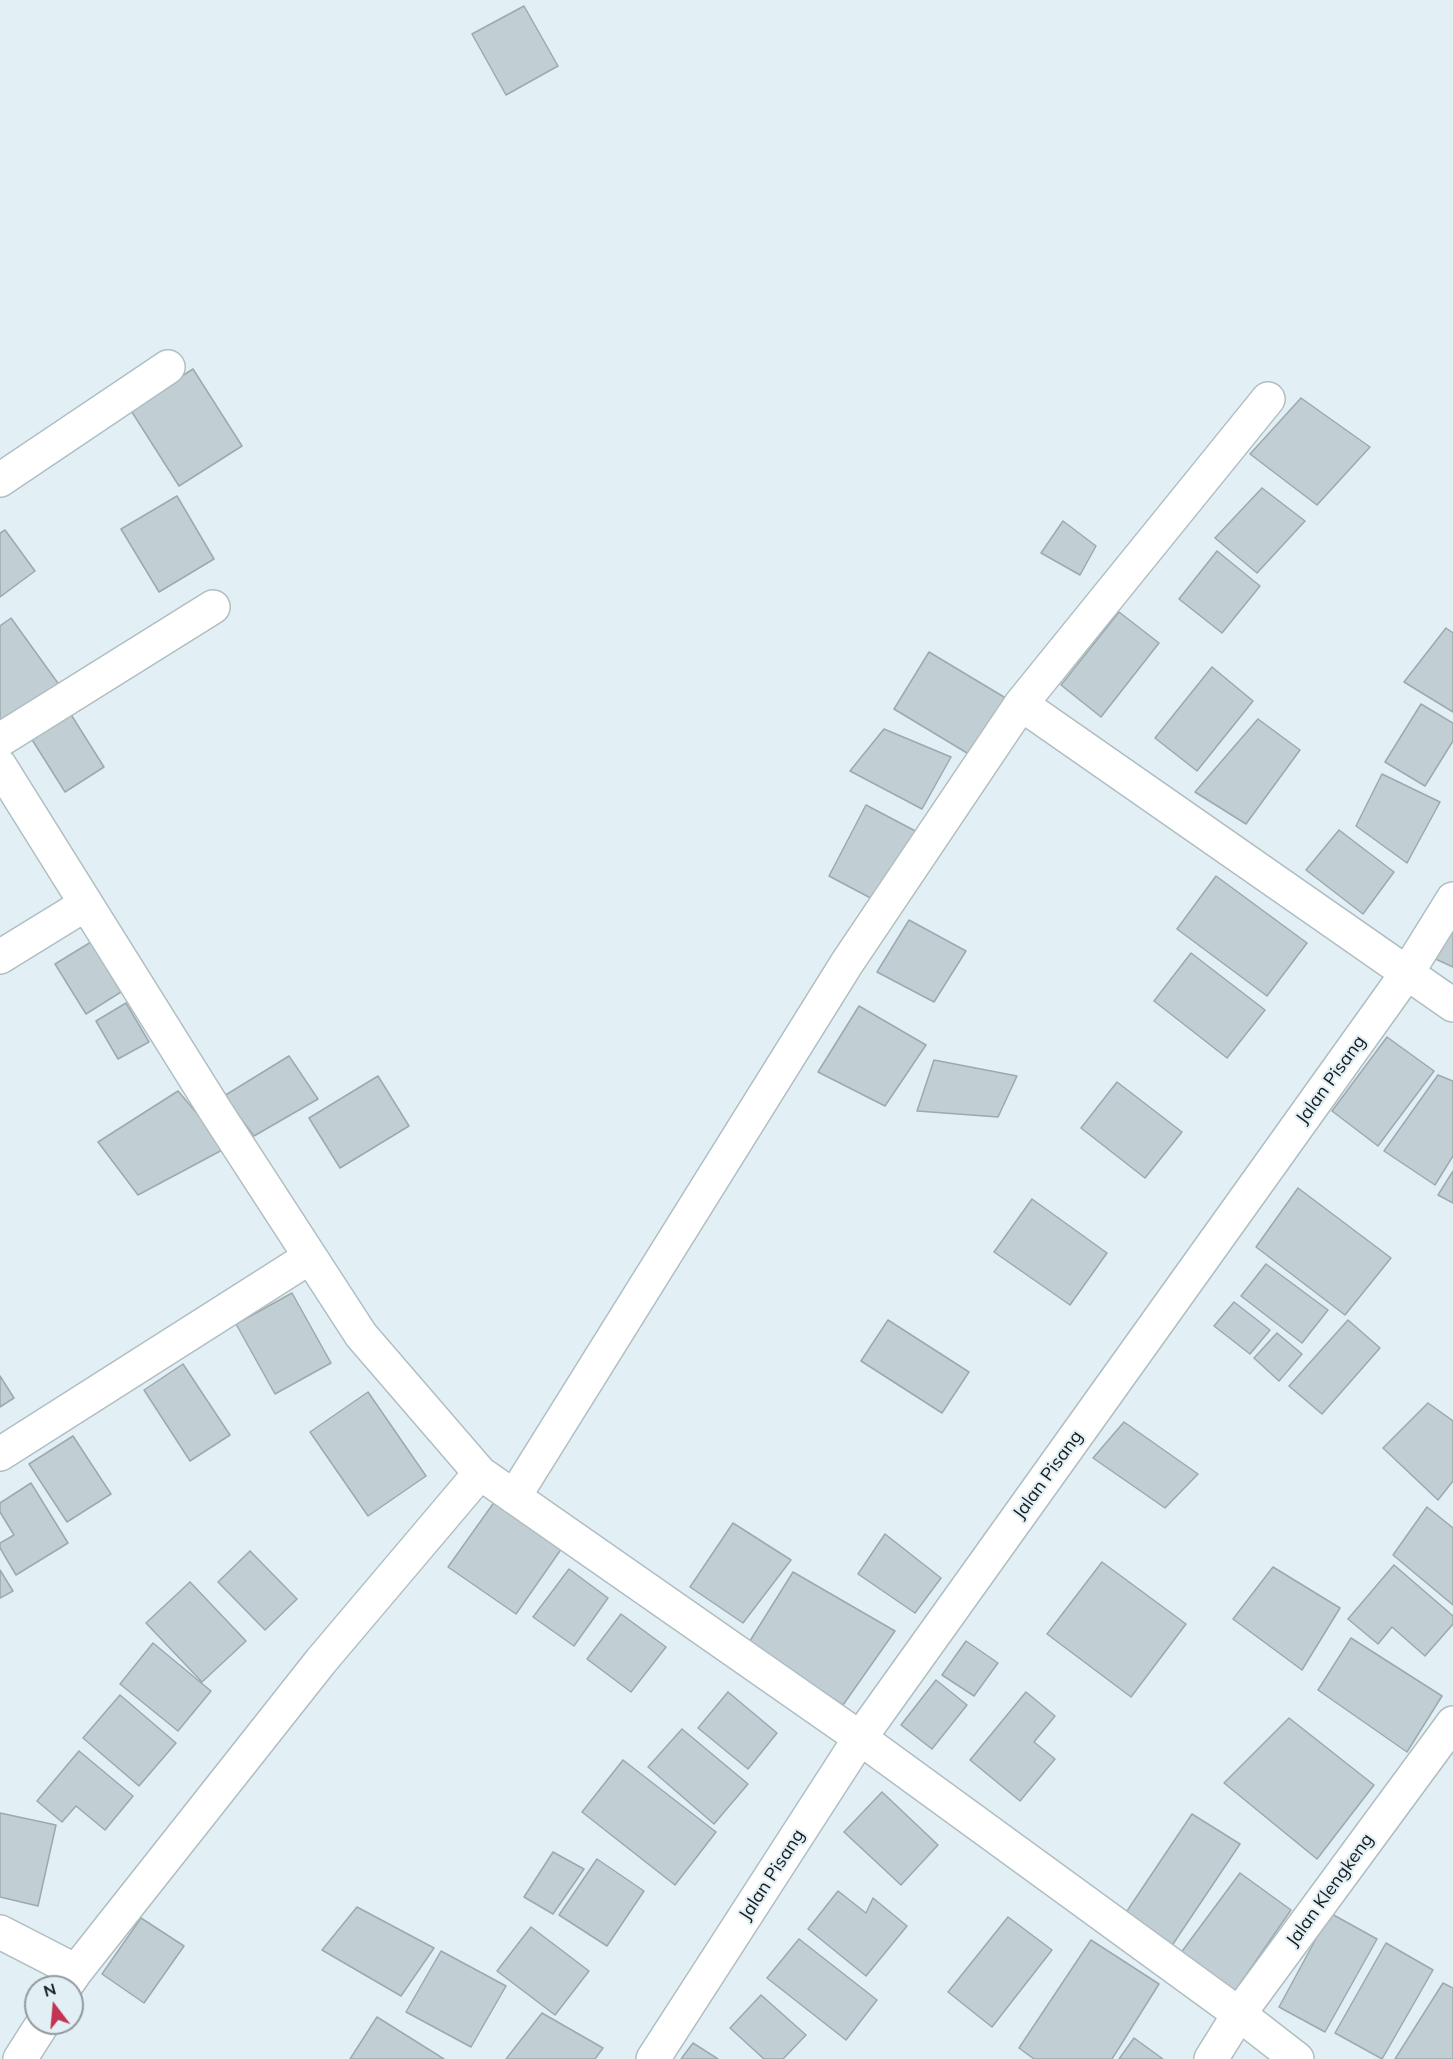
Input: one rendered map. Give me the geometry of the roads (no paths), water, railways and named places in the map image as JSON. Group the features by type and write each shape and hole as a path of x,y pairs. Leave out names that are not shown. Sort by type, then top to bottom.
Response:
{"street":[{"path":"0,480 168,367"},
{"path":"514,1497 847,963 1022,704 1268,399"},
{"path":"0,740 213,607"},
{"path":"1022,704 1453,1005"},
{"path":"0,766 215,1110 361,1335 480,1473 860,1738 1239,2014 1297,2059"},
{"name":"Jalan Pisang","path":"653,2059 860,1738 1407,973 1453,899"},
{"path":"0,957 86,904"},
{"path":"0,1454 310,1257"},
{"path":"73,1975 321,1661 480,1473"},
{"name":"Jalan Klengkeng","path":"1211,2059 1239,2014 1453,1723"},
{"path":"0,1932 64,1975"},
{"path":"20,2059 35,2035"}]}
